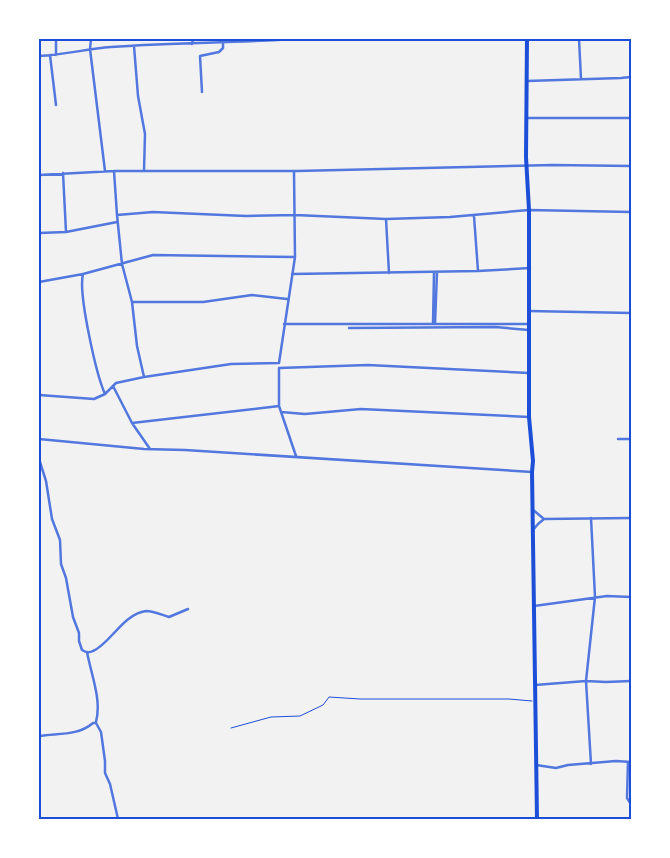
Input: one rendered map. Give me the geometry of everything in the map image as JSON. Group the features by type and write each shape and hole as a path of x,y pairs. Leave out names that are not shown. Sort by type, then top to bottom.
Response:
{"main road":[{"path":"527,39 526,166 530,268 529,417 533,461 534,701 537,819"}],"street":[{"path":"56,39 56,55"},
{"path":"91,39 90,49 105,171"},
{"path":"143,45 144,39"},
{"path":"192,44 194,39"},
{"path":"39,56 90,49 143,45 289,39"},
{"path":"527,39 543,39"},
{"path":"579,39 581,79"},
{"path":"202,92 200,56 219,52 223,48 224,43"},
{"path":"134,46 138,96 144,134 144,171"},
{"path":"50,55 56,105"},
{"path":"527,81 631,77"},
{"path":"527,118 631,118"},
{"path":"39,175 105,171 294,171 526,166 631,166"},
{"path":"114,171 122,264 132,302 137,346 144,377"},
{"path":"294,171 295,258 284,324 278,389 279,406 296,457"},
{"path":"62,173 66,232"},
{"path":"117,215 153,212 386,219 474,216 529,210 631,212"},
{"path":"474,216 478,271"},
{"path":"386,219 389,273"},
{"path":"39,233 66,232 117,222"},
{"path":"39,282 83,274 153,255 295,258"},
{"path":"292,274 478,271 530,268"},
{"path":"434,326 436,272"},
{"path":"83,274 82,288 87,322 97,372 105,394"},
{"path":"132,302 203,302 252,295 288,299"},
{"path":"529,311 631,313"},
{"path":"284,324 434,326 529,330"},
{"path":"349,328 377,329 529,324"},
{"path":"39,395 94,399 105,394 113,386 124,380 231,364 279,363"},
{"path":"279,368 368,365 529,373"},
{"path":"113,386 132,423 150,449"},
{"path":"132,423 279,406"},
{"path":"281,412 305,414 362,409 529,417"},
{"path":"39,439 150,449 532,472"},
{"path":"618,439 631,439"},
{"path":"39,460 46,481 52,519 60,540 61,564 66,578 74,617 80,633 79,641 82,650 86,652 98,701 96,722 101,732 105,773 110,784 118,819"},
{"path":"532,509 544,519"},
{"path":"591,518 595,597 586,682 591,764"},
{"path":"533,530 544,519 631,518"},
{"path":"533,606 595,597 631,596"},
{"path":"86,652 93,651 118,627 139,614 156,612 169,617 188,609"},
{"path":"535,685 631,681"},
{"path":"39,736 76,732 96,722"},
{"path":"536,765 553,768 616,761 630,762 627,798 631,804"}],"path":[{"path":"232,728 272,717 300,716 323,705 329,697 360,699 510,699 534,701"}]}
